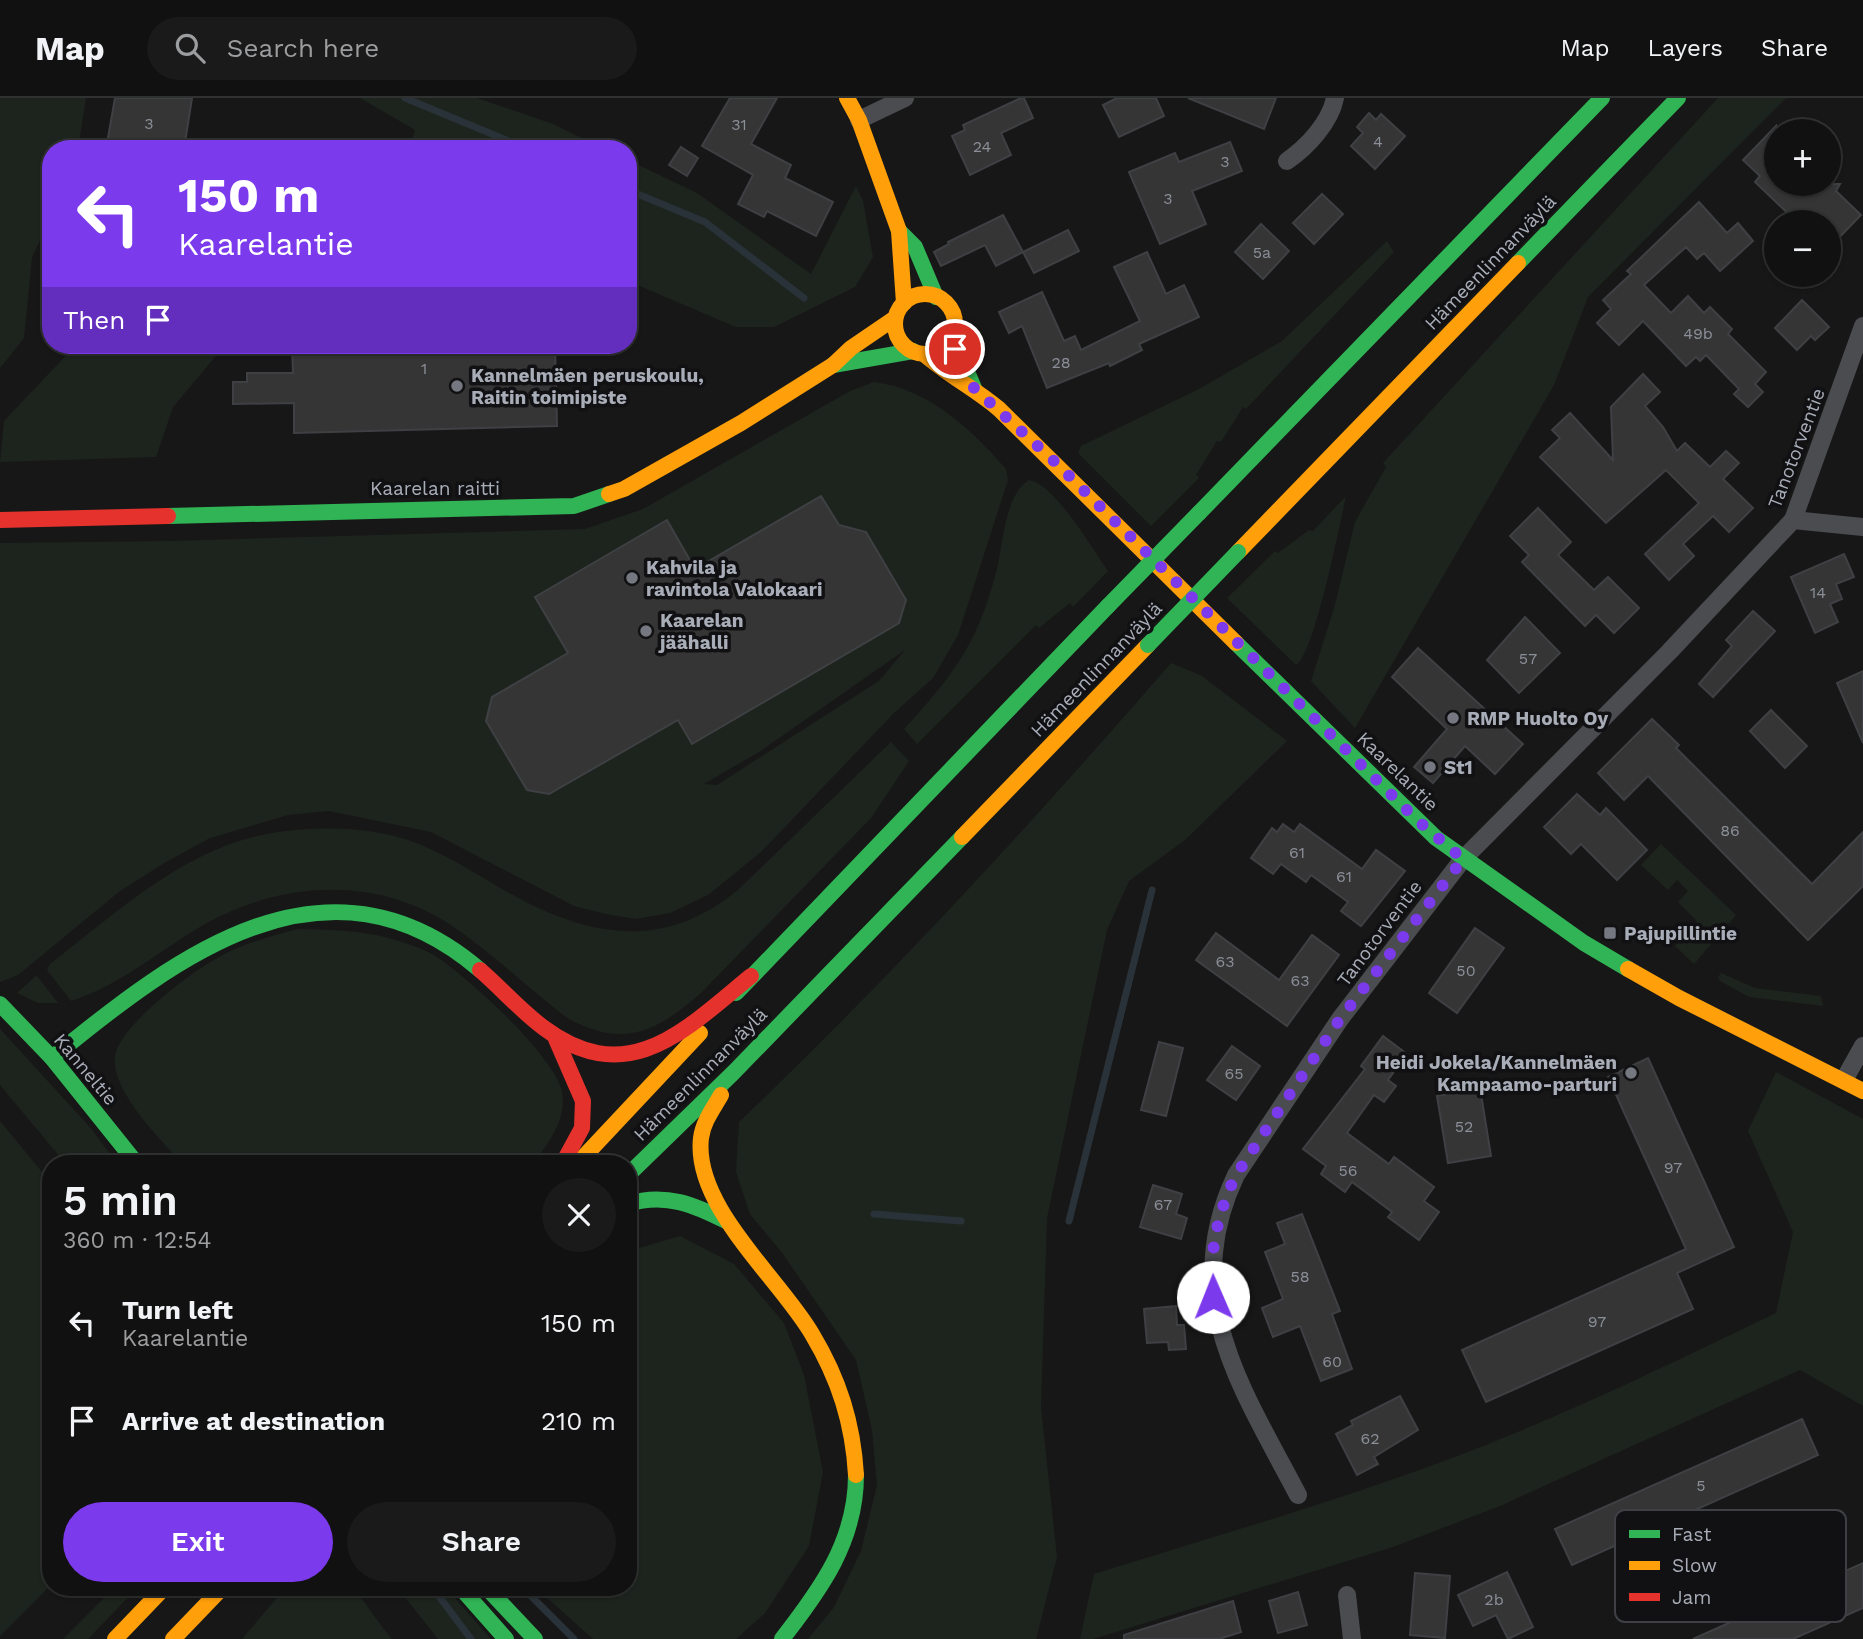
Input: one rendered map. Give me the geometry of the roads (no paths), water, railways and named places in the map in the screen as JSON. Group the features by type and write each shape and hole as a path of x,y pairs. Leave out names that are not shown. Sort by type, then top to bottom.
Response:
{"main road":[{"path":"847,98 859,120 899,231 904,303"},
{"name":"Hämeenlinnanväylä","path":"585,1155 751,976 1602,98"},
{"name":"Hämeenlinnanväylä","path":"637,1166 734,1072 1678,98"},
{"path":"899,231 915,247 936,297 952,313 952,336 941,349 918,352 897,335 895,318 904,303 919,295 936,297"},
{"name":"Kaarelan raitti","path":"0,520 574,506 624,489 833,365 851,348 895,318"},
{"name":"Kaarelantie","path":"952,336 974,388"},
{"name":"Kaarelan raitti","path":"833,365 861,361 894,351 918,352"},
{"name":"Kaarelantie","path":"918,352 954,380 974,388 1054,461 1408,810 1463,859 1584,943 1661,988 1863,1091"},
{"path":"52,1058 150,981 219,937 273,916 329,910 378,915 431,934 466,958 556,1039 593,1053 617,1056 643,1052 661,1045 751,976"},
{"name":"Kanneltie","path":"0,1004 52,1058 129,1155"},
{"path":"556,1039 583,1101 582,1128 567,1155"},
{"path":"734,1072 704,1125 701,1145 703,1163 728,1222 815,1335 834,1370 849,1408 857,1446 852,1520 839,1557 782,1639"},
{"path":"637,1200 668,1197 728,1222"},
{"path":"115,1639 156,1596"},
{"path":"173,1639 214,1596"},
{"path":"468,1596 506,1639"},
{"path":"495,1596 536,1639"}],"street":[{"path":"859,120 905,98"},
{"path":"1287,161 1305,148 1333,107 1335,98"},
{"name":"Tanotorventie","path":"1298,1494 1243,1391 1219,1330 1211,1284 1216,1233 1223,1202 1236,1175 1340,1019 1463,859 1670,652 1793,520 1863,326"},
{"path":"1793,520 1863,527"},
{"path":"1844,1080 1863,1046"},
{"path":"1347,1595 1352,1639"}],"waterway":[{"path":"405,98 506,140"},
{"path":"637,194 705,222 804,298"},
{"path":"1069,1221 1152,890"},
{"path":"874,1214 961,1221"},
{"path":"439,1596 471,1639"},
{"path":"531,1596 574,1639"}],"place":[{"name":"Kannelmäen peruskoulu, Raitin toimipiste","path":"457,386"},
{"name":"Kahvila ja ravintola Valokaari","path":"632,578"},
{"name":"Kaarelan jäähalli","path":"646,631"},
{"name":"RMP Huolto Oy","path":"1453,718"},
{"name":"St1","path":"1430,767"},
{"name":"Pajupillintie","path":"1610,933"},
{"name":"Heidi Jokela/Kannelmäen Kampaamo-parturi","path":"1631,1073"}]}
